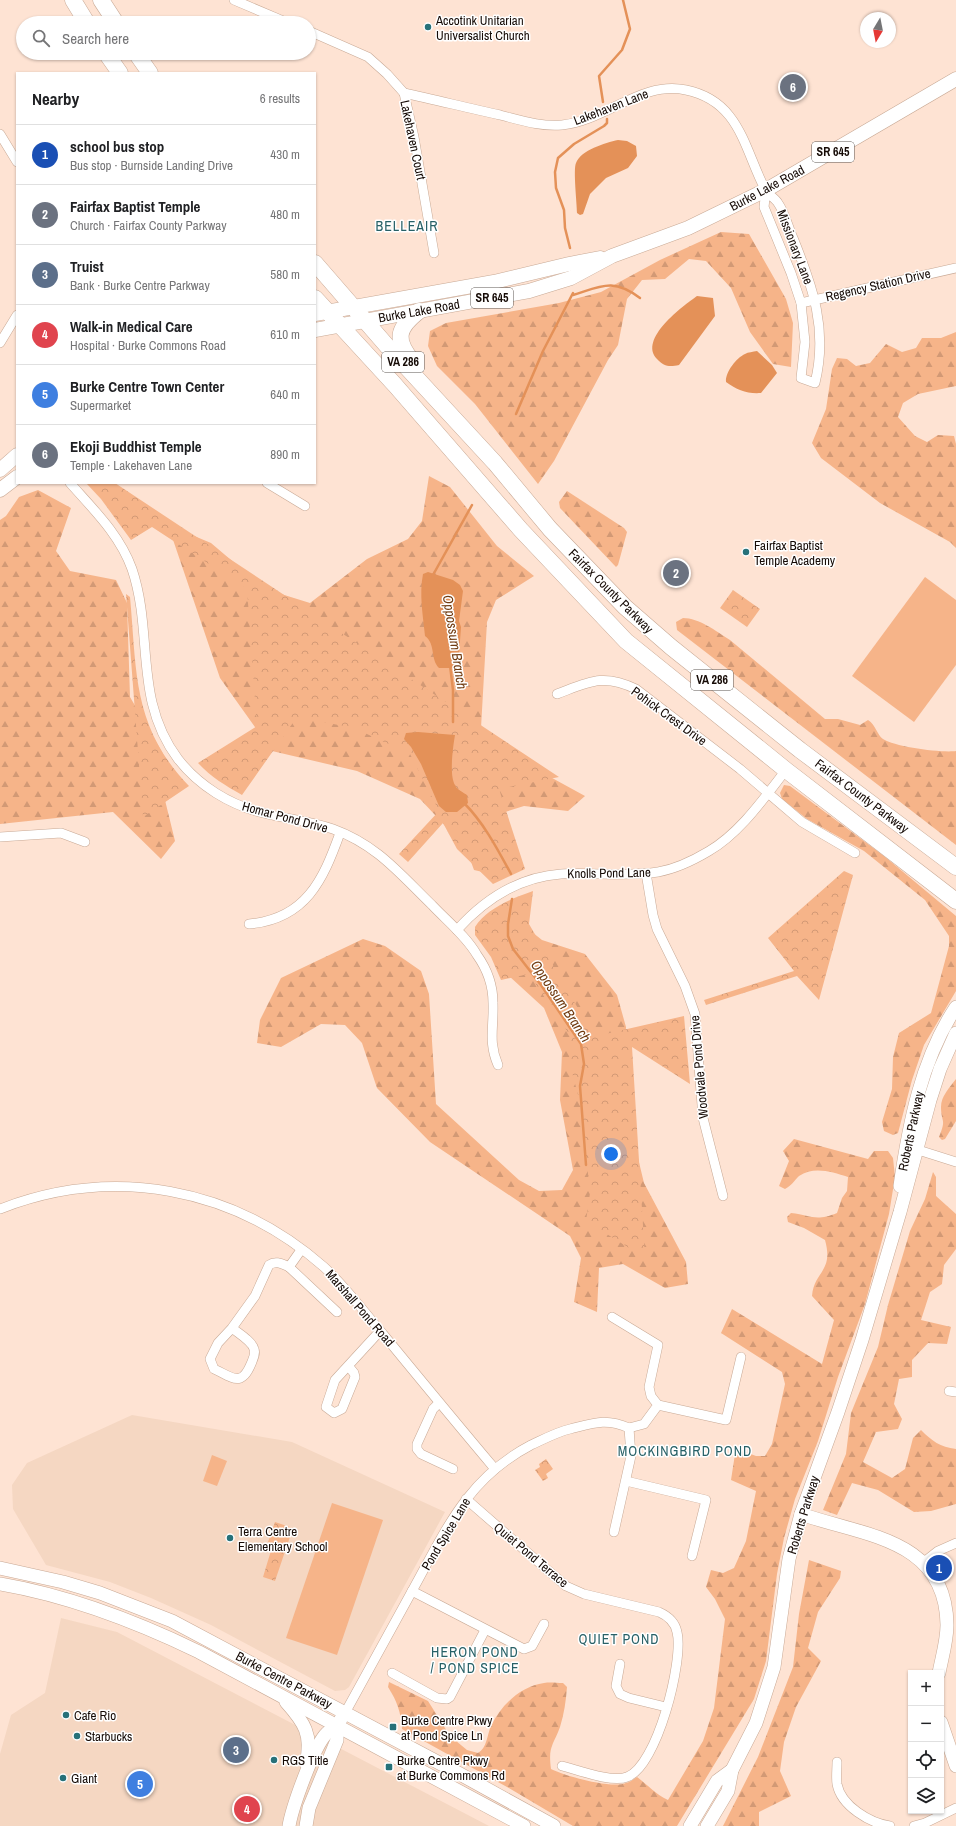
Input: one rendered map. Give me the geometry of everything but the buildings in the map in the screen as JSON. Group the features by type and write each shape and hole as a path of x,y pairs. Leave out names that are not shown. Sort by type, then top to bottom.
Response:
{"highway":[{"path":"73,0 83,16"},
{"path":"101,0 111,16"},
{"path":"111,60 119,72"},
{"path":"141,60 149,72"},
{"name":"Fairfax County Parkway","path":"316,264 365,321 495,462 550,529 606,589 647,628 800,750 956,867"},
{"name":"Fairfax County Parkway","path":"316,300 321,313 341,326 395,385 521,530 626,641 786,770 956,901"},
{"path":"419,311 406,322 402,330 401,344 403,350 441,403"}],"main road":[{"name":"Burke Lake Road","path":"316,330 529,291 570,278 612,256 688,228 766,190 956,79"},
{"name":"Burke Lake Road","path":"321,313 494,282 569,264 612,256"},
{"path":"0,470 16,456"},
{"path":"0,490 16,477"},
{"name":"Roberts Parkway","path":"707,1826 728,1791 732,1770 756,1723 774,1667 789,1559 801,1514 843,1398 900,1212 918,1096 930,1058 956,1007"},
{"name":"Roberts Parkway","path":"911,1148 940,1070 956,1033"},
{"path":"801,1514 891,1542 912,1553 924,1562 938,1584 947,1615 946,1636 940,1670"},
{"name":"Burke Centre Parkway","path":"0,1568 63,1582 100,1593 150,1611 208,1640 554,1826"},
{"name":"Burke Centre Parkway","path":"0,1584 64,1598 127,1619 193,1650 524,1826"},
{"path":"281,1696 300,1719 308,1738 309,1752 289,1826"},
{"path":"297,1796 326,1734 337,1726 345,1713"},
{"path":"306,1826 309,1808 336,1740 337,1726"},
{"path":"944,1731 956,1766"},
{"name":"Roberts Parkway","path":"690,1826 717,1781 732,1770"}],"street":[{"path":"234,0 272,16"},
{"name":"Lakehaven Court","path":"316,35 368,57 387,74 404,93 414,137 434,253"},
{"name":"Lakehaven Lane","path":"404,93 551,125 577,122 654,91 674,88 696,92 716,102 735,122 766,190"},
{"path":"0,134 16,160"},
{"name":"Missionary Lane","path":"766,190 778,203 806,271 819,315 819,366 815,383 801,378 805,342 801,303 791,273 764,207 766,190"},
{"name":"Regency Station Drive","path":"801,303 956,268"},
{"path":"0,343 16,317"},
{"name":"Homar Pond Drive","path":"71,484 102,519 116,538 131,568 140,601 151,704 163,735 180,761 205,785 236,804 263,813 340,832 367,845 387,860 457,930 477,953 489,978 493,1000 491,1045 498,1065"},
{"path":"269,484 305,506"},
{"name":"Pohick Crest Drive","path":"556,694 591,682 603,680 620,682 636,689 768,793 802,822 855,853"},
{"name":"Knolls Pond Lane","path":"457,930 468,917 490,899 530,880 560,874 660,872 683,864 710,851 740,825 786,770"},
{"path":"249,924 278,918 307,898 318,884 330,860 340,832"},
{"path":"0,837 61,833 85,842"},
{"name":"Woodvale Pond Drive","path":"646,873 653,915 657,929 665,948 686,986 695,1014 703,1118 724,1196"},
{"path":"911,1148 956,1162"},
{"name":"Marshall Pond Road","path":"0,1209 40,1195 93,1187 154,1189 193,1196 227,1207 265,1225 301,1250 325,1269 344,1287 495,1469"},
{"path":"290,1267 301,1250"},
{"path":"232,1328 252,1345 255,1354 246,1375 242,1378 235,1379 214,1369 210,1359 218,1343 232,1328 255,1296 269,1265 273,1262 290,1267 337,1312"},
{"path":"612,1317 658,1345 649,1386 651,1396 658,1405 726,1420 741,1357"},
{"path":"349,1367 354,1372 355,1377 342,1409 334,1413 328,1410 326,1402 335,1380 349,1367 380,1331"},
{"path":"439,1403 433,1409 420,1437 417,1444 418,1449 421,1454 453,1469"},
{"path":"614,1532 631,1456 629,1428 644,1424 658,1405"},
{"name":"Pond Spice Lane","path":"345,1713 439,1540 466,1499 495,1469 522,1450 566,1430 607,1422 616,1422 629,1428"},
{"path":"626,1482 706,1500 692,1556"},
{"name":"Quiet Pond Terrace","path":"466,1499 566,1586 584,1594 659,1612 673,1622 677,1631 678,1643 674,1681 666,1706 660,1733 638,1769 630,1777 616,1779 562,1766"},
{"path":"924,1562 938,1551 956,1543"},
{"path":"412,1591 519,1647 528,1649 533,1644 544,1624"},
{"path":"392,1673 437,1698 447,1699 450,1697 485,1630"},
{"path":"620,1664 616,1686 620,1694 629,1698 666,1706"},
{"path":"837,1762 837,1784 847,1801 862,1815 873,1821 890,1826"},
{"path":"914,1826 925,1823 956,1808"}],"shaded area":[{"name":"Terra Centre Elementary School","path":"132,1415 292,1442 445,1512 349,1687 345,1690 335,1691 211,1625 151,1598 110,1582 46,1565 13,1509 12,1485 27,1463"},
{"path":"61,1618 117,1632 489,1826 0,1826 0,1754 11,1715 45,1693"}],"green space":[{"path":"721,232 749,234 786,299 793,323 791,367 773,364 750,332 731,288 706,261 689,259 665,279 642,280 627,299 618,345 608,360 554,461 538,484 475,404 437,366 428,346 430,331 446,323 559,303 601,292 660,260"},
{"path":"956,332 956,386 918,394 903,403 898,417 915,436 927,442 938,435 954,436 956,444 956,548 950,542 880,503 821,458 812,443 826,409 832,369 837,358 847,359 856,366 870,363 886,344 902,352 916,348 922,338 941,338"},
{"path":"429,476 450,487 497,546 534,576 496,600 487,622 481,728 501,750 585,796 568,811 524,806 502,813 496,875 474,870 466,848 420,799 357,771 272,751 220,678 168,525 211,543 265,589 310,603 367,559 408,539 422,521"},
{"path":"87,484 117,484 559,777 499,789 525,869 493,884 457,849 443,823 408,862 399,854 439,811 410,754 354,728 297,717 242,795 224,785 208,773 198,763 257,726 247,589 152,527 131,540 101,499"},
{"path":"38,490 71,508 56,551 70,571 116,580 127,603 130,697 177,778 164,796 175,841 161,859 113,812 0,824 0,520 6,516 19,497"},
{"path":"567,491 624,528 627,532 618,565 616,567 560,508 559,502"},
{"path":"925,577 956,600 956,665 914,722 852,676"},
{"path":"733,590 760,609 747,627 720,608"},
{"path":"126,594 130,597 137,674 147,720 157,742 170,764 189,786 143,817"},
{"path":"683,618 695,620 730,640 825,719 838,719 860,725 868,720 881,737 889,742 919,749 956,751 956,845 677,630 676,622"},
{"path":"784,785 790,786 884,856 956,916 956,991 924,1045 912,1080 898,1133 893,1135 884,1131 882,1122 892,1089 893,1057 899,1033 931,1013 949,946 949,936 925,900 864,851 807,819 782,799 780,793"},
{"path":"844,871 853,875 819,1000 797,976 706,1005 704,1000 794,971 768,938"},
{"path":"533,891 529,924 583,1017 601,1035 684,1016 690,1084 632,1047 645,1258 586,1221 590,1193 581,1106 569,1061 571,1037 529,974 501,980 491,957 475,935 475,927 486,914 509,900"},
{"path":"508,913 542,940 585,954 617,995 626,1027 623,1096 644,1183 686,1262 688,1284 665,1288 623,1264 599,1268 597,1312 574,1302 581,1258 570,1236 430,1142 377,1088 362,1043 345,1025 321,1024 281,1047 257,1043 260,1020 281,978 363,939 385,946 421,971 429,994 436,1104 519,1180 539,1191 562,1190 573,1170 560,1100 562,1052 544,1008 509,976"},
{"path":"956,1079 956,1121 945,1139 942,1140 939,1137 943,1123 941,1103 946,1092"},
{"path":"794,1139 868,1159 874,1151 888,1151 893,1158 895,1177 889,1214 865,1304 838,1377 818,1441 795,1499 784,1538 777,1574 766,1661 754,1699 677,1826 573,1826 507,1787 402,1729 398,1707 388,1687 389,1682 428,1701 450,1736 467,1750 478,1753 485,1745 495,1718 506,1704 520,1692 536,1685 546,1683 563,1683 567,1687 563,1717 550,1755 551,1769 577,1778 599,1783 626,1783 637,1777 663,1798 668,1800 703,1741 714,1708 725,1619 715,1599 706,1587 711,1570 723,1573 734,1568 746,1541 756,1491 731,1480 735,1454 740,1450 756,1456 765,1456 772,1444 785,1384 782,1372 721,1333 732,1309 822,1364 834,1320 812,1296 816,1281 823,1271 827,1259 825,1240 804,1228 788,1222 787,1217 791,1213 813,1217 823,1217 837,1213 842,1198 847,1191 848,1177 836,1173 811,1171 799,1176 785,1189 779,1186 789,1161 783,1151"},
{"path":"933,1172 936,1177 936,1196 956,1214 956,1249 944,1265 942,1284 930,1292 921,1320 951,1327 947,1344 928,1343 912,1360 912,1377 899,1379 894,1404 902,1419 898,1429 876,1432 863,1462 892,1478 905,1469 913,1438 921,1430 937,1443 945,1447 956,1449 956,1504 931,1511 914,1512 878,1490 852,1483 837,1515 823,1510 846,1454 851,1413 878,1347 888,1305 910,1231 925,1199"},
{"path":"212,1455 227,1461 217,1486 203,1481"},
{"path":"546,1459 553,1469 546,1474 548,1478 543,1481 535,1470 540,1467 539,1464"},
{"path":"332,1503 383,1520 337,1655 286,1638"},
{"path":"275,1522 293,1528 275,1581 263,1577 273,1544 268,1542"},
{"path":"809,1560 841,1571 840,1578 818,1612 808,1648 821,1661 796,1707 784,1742 780,1771 791,1796 759,1812 759,1826 723,1826 758,1757 793,1667 799,1614"}],"water":[{"path":"618,140 627,141 636,146 637,156 628,168 606,178 590,194 583,214 580,215 577,213 575,179 576,163 583,154 588,151 600,145"},
{"path":"697,296 713,298 715,316 679,365 665,365 657,359 653,351 653,342 658,333 673,315"},
{"path":"757,351 772,365 777,373 761,393 742,391 726,382 729,370 738,359 746,353"},
{"path":"428,572 453,580 460,585 463,591 459,621 461,627 458,662 453,668 439,668 436,664 431,643 425,636 421,590 423,574"},
{"path":"418,732 455,735 452,775 457,788 467,795 468,803 457,812 446,812 439,806 421,764 411,747 404,739 406,733"}],"waterway":[{"name":"Oppossum Branch","path":"603,102 599,76 622,50 630,29 623,0"},
{"name":"Oppossum Branch","path":"570,248 565,228 564,210 556,188 555,172 558,158 574,144 604,126 607,123 607,119"},
{"path":"573,295 600,287 615,286 631,292 640,298"},
{"name":"Oppossum Branch","path":"516,414 543,351 573,293"},
{"name":"Oppossum Branch","path":"433,578 433,575 472,505"},
{"name":"Oppossum Branch","path":"450,665 453,690 453,722"},
{"name":"Oppossum Branch","path":"464,803 478,819 496,846 511,874"},
{"name":"Oppossum Branch","path":"512,899 508,924 508,936 513,949 541,985 581,1044 584,1064 580,1086 586,1165"}],"place":[{"name":"Accotink Unitarian Universalist Church","path":"428,27"},
{"name":"Ekoji Buddhist Temple","path":"793,87"},
{"name":"Fairfax Baptist Temple Academy","path":"746,552"},
{"name":"Fairfax Baptist Temple","path":"676,573"},
{"name":"Terra Centre Elementary School","path":"230,1538"},
{"name":"school bus stop","path":"939,1568"},
{"name":"Cafe Rio","path":"66,1715"},
{"name":"Burke Centre Pkwy at Pond Spice Ln","path":"393,1727"},
{"name":"Starbucks","path":"77,1736"},
{"name":"Truist","path":"236,1750"},
{"name":"RGS Title","path":"274,1760"},
{"name":"Burke Centre Pkwy at Burke Commons Rd","path":"389,1767"},
{"name":"Giant","path":"63,1778"},
{"name":"Burke Centre Town Center","path":"140,1784"},
{"name":"Walk-in Medical Care","path":"247,1809"}],"district":[{"name":"BELLEAIR","path":"407,226"},
{"name":"MOCKINGBIRD POND","path":"685,1451"},
{"name":"QUIET POND","path":"619,1639"},
{"name":"HERON POND / POND SPICE","path":"475,1660"}]}
